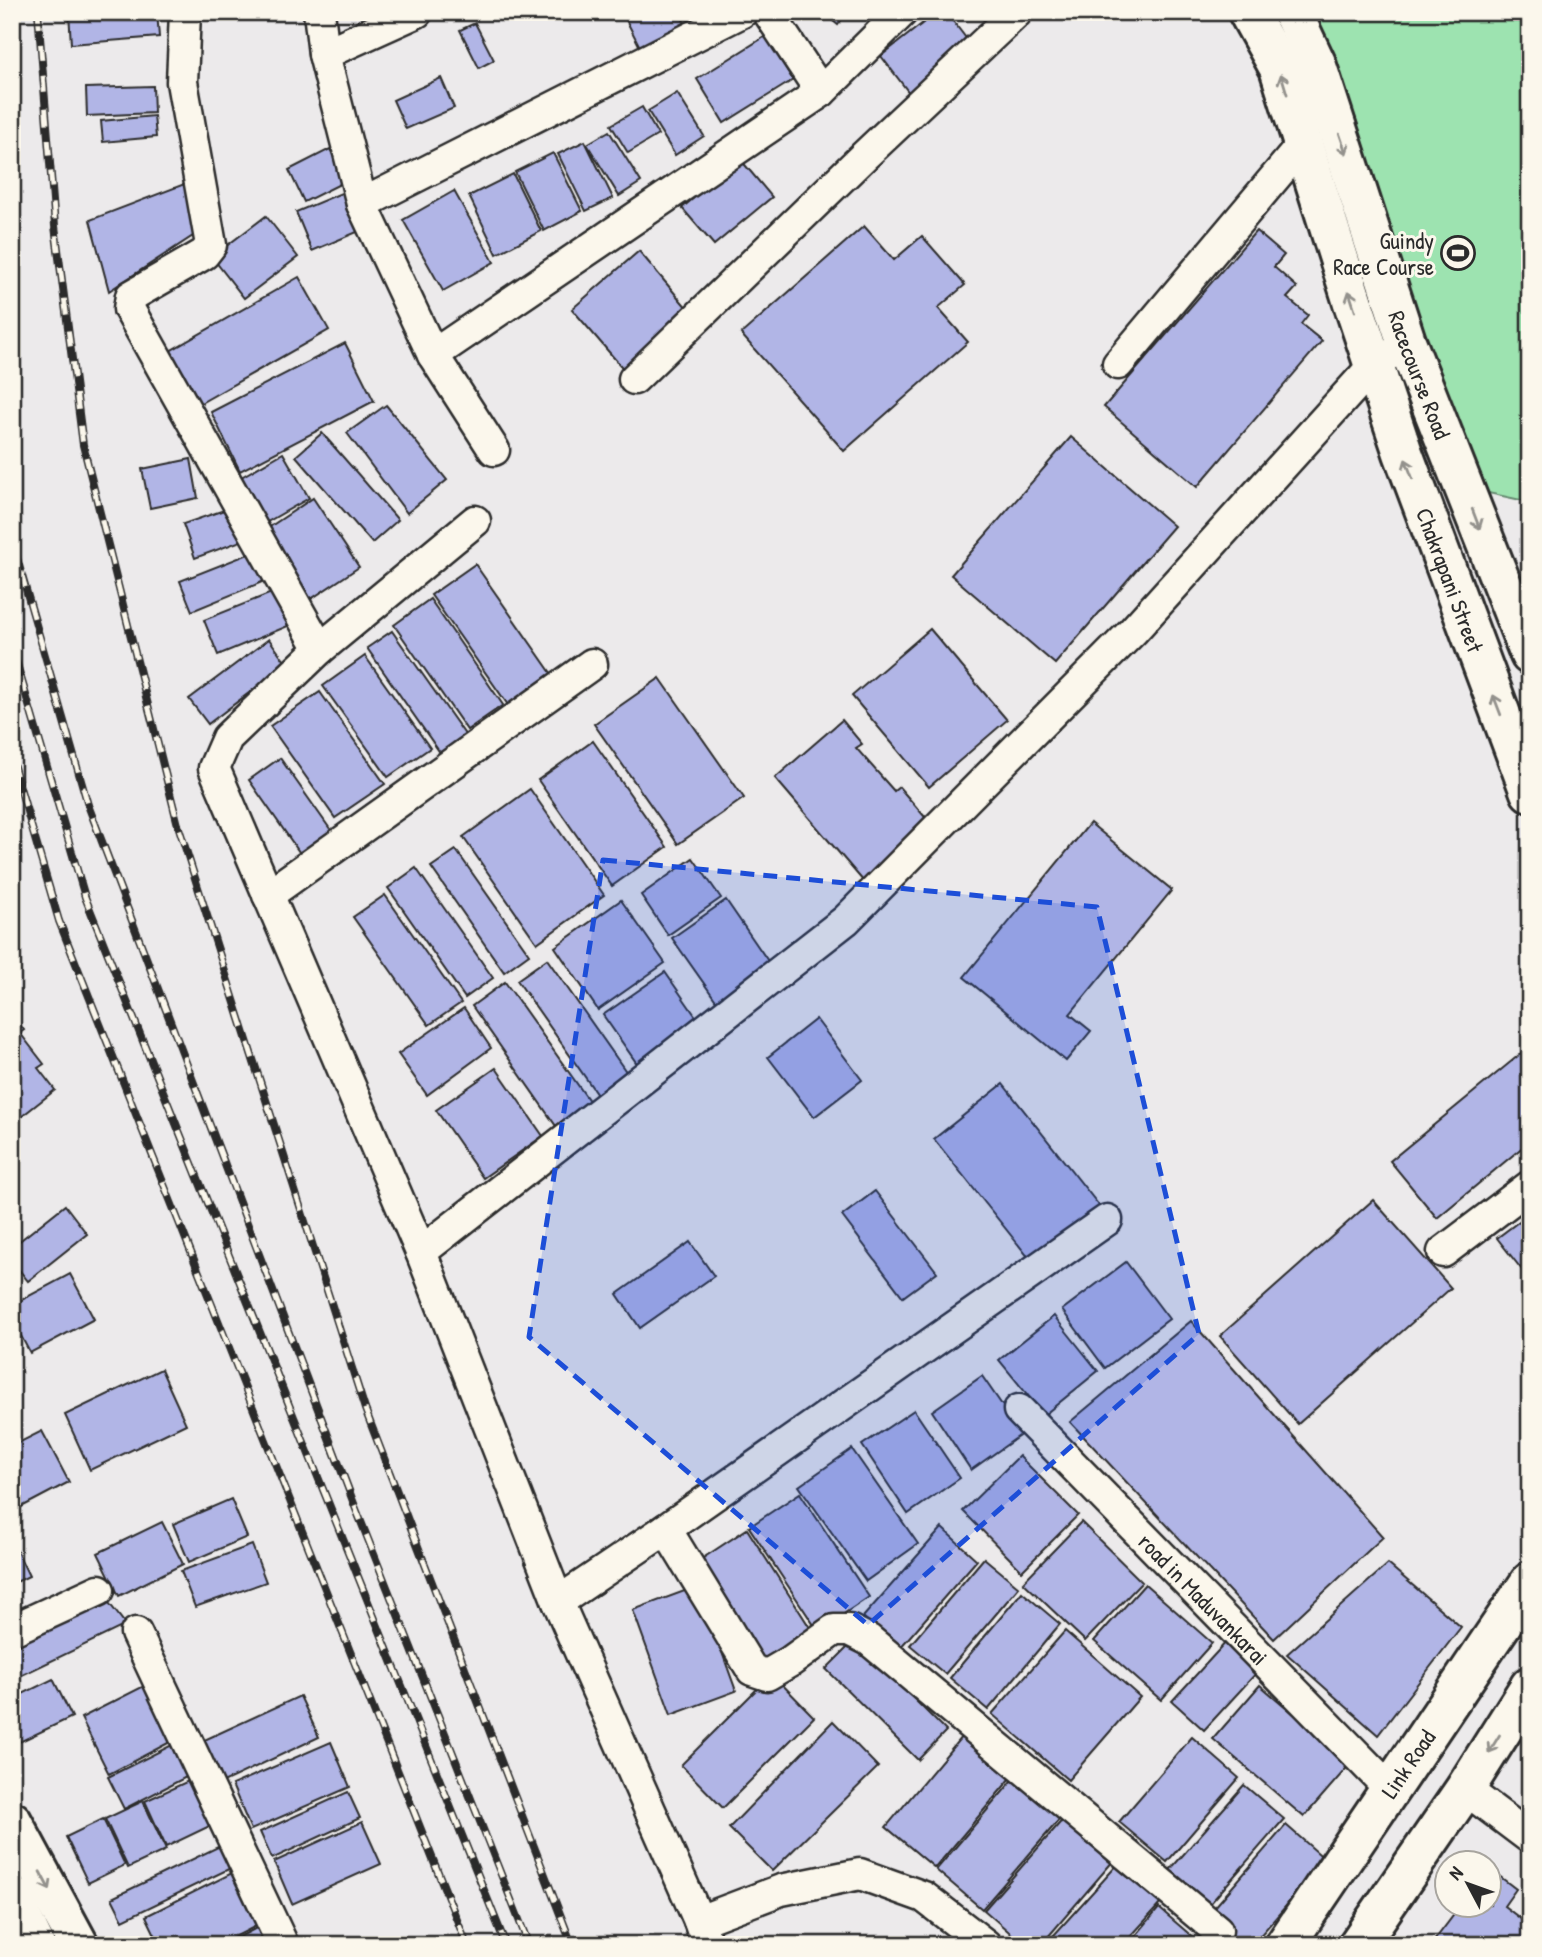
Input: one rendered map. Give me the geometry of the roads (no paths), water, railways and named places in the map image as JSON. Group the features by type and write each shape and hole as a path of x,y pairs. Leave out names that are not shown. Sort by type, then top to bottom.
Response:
{"main road":[{"name":"Racecourse Road","path":"1248,12 1279,68 1373,366"},
{"name":"Racecourse Road","path":"1292,12 1316,63 1406,341 1530,655"},
{"name":"Chakrapani Street","path":"1373,366 1530,792"},
{"name":"Link Road","path":"1285,1945 1530,1582"},
{"path":"1310,1945 1530,1610"},
{"path":"1358,1945 1465,1789 1530,1686"},
{"path":"12,1821 79,1945"},
{"path":"12,1897 35,1945"}],"street":[{"path":"185,12 182,82 211,245 204,254 131,296 129,309 320,649"},
{"path":"318,12 324,54 362,204 433,355 494,450"},
{"path":"324,54 417,12"},
{"path":"362,204 742,12"},
{"path":"768,12 821,92"},
{"path":"433,355 821,92 902,12"},
{"path":"634,379 1017,12"},
{"path":"1118,364 1303,144"},
{"path":"421,1252 846,920 1133,631 1373,366 1406,341"},
{"path":"475,521 320,649 227,738 214,768 421,1252 558,1602 703,1933 780,1890 860,1874 924,1897 986,1945"},
{"path":"268,895 592,664"},
{"path":"1443,1252 1530,1186"},
{"path":"558,1602 1107,1220"},
{"name":"road in Maduvankarai","path":"1019,1410 1389,1788"},
{"path":"666,1529 752,1670 767,1675 834,1630 849,1630 869,1640 1217,1930"},
{"path":"12,1630 99,1590"},
{"path":"136,1633 283,1945"},
{"path":"1465,1789 1530,1838"}],"railway":[{"path":"38,12 55,226 83,445 178,825 365,1409 572,1945"},
{"path":"12,541 88,805 356,1509 529,1945"},
{"path":"12,647 85,897 506,1945"},
{"path":"12,760 59,921 467,1945"}],"place":[{"name":"Guindy Race Course","path":"1458,253"}]}
